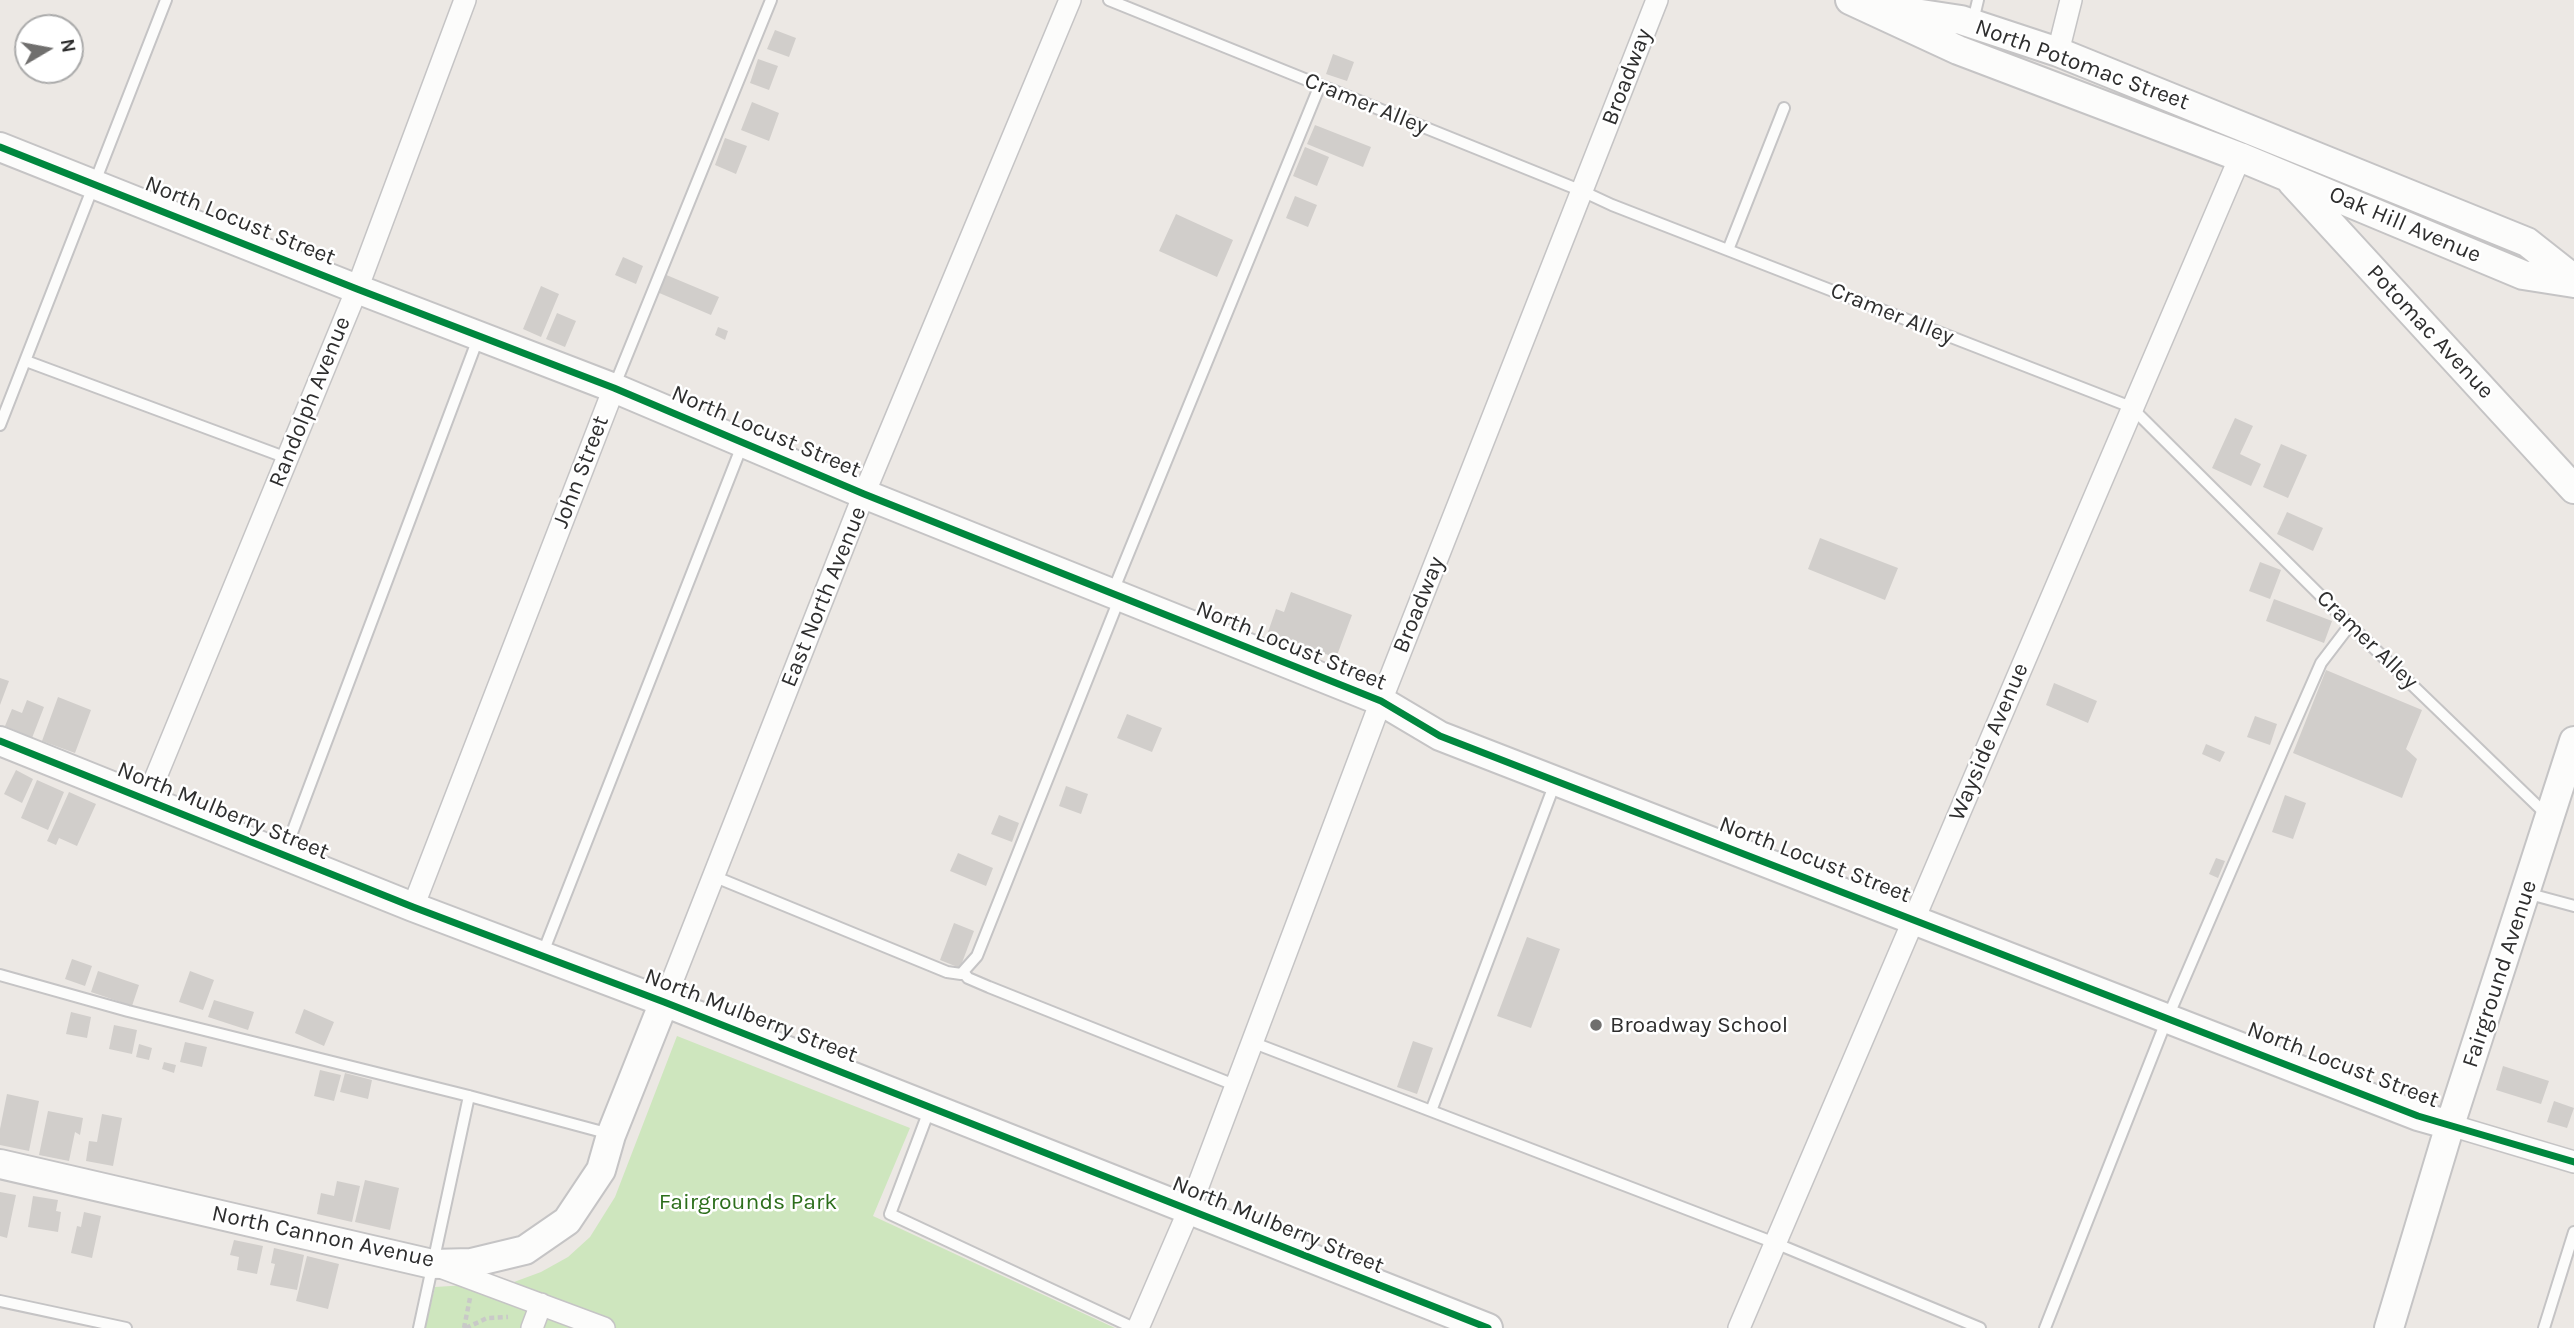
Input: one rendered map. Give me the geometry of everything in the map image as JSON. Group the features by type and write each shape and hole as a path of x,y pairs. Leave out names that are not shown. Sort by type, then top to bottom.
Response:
{"main road":[{"name":"North Potomac Street","path":"1874,4 1975,12 2058,52 2255,132"},
{"name":"North Potomac Street","path":"1874,4 1958,50 2240,157"},
{"name":"Oak Hill Avenue","path":"2255,132 2527,242 2574,281"},
{"name":"North Locust Street","path":"0,147 614,388 864,495 1381,701 1440,736 2418,1116 2450,1125"},
{"name":"Oak Hill Avenue","path":"2240,157 2524,275 2574,281"},
{"name":"Potomac Avenue","path":"2286,175 2574,489"},
{"name":"North Mulberry Street","path":"0,741 413,907 664,1002 1488,1328"},
{"name":"Fairground Avenue","path":"2389,1328 2450,1125 2574,741"},
{"name":"North Cannon Avenue","path":"0,1164 432,1264 471,1263 525,1250 567,1221 601,1170 611,1135 664,1002"}],"street":[{"name":"Randolph Avenue","path":"145,801 357,289 465,0"},
{"name":"East North Avenue","path":"664,1002 864,495 1070,0"},
{"name":"Broadway","path":"1136,1328 1189,1210 1381,701 1657,0"},
{"path":"2058,52 2071,0"},
{"name":"Wayside Avenue","path":"1739,1328 2240,157"},
{"name":"John Street","path":"413,907 614,388"},
{"name":"North Locust Street","path":"2450,1125 2574,1162"},
{"path":"432,1264 536,1317 604,1328"}],"lane":[{"path":"0,425 166,0"},
{"name":"John Street","path":"614,388 771,0"},
{"name":"Cramer Alley","path":"1109,0 1612,205 2131,407 2350,625 2551,819"},
{"path":"713,876 947,972 963,972 977,956 1116,596 1320,85"},
{"path":"1728,250 1784,108"},
{"path":"284,856 480,336"},
{"path":"26,361 287,458"},
{"path":"541,956 743,443"},
{"path":"2045,1328 2167,1018 2321,663 2350,625"},
{"path":"1431,1111 1556,780"},
{"path":"2526,893 2574,906"},
{"path":"963,972 968,978 989,987 1237,1086"},
{"path":"0,975 128,1011 469,1096 611,1135"},
{"path":"1254,1043 1775,1243 1980,1328"},
{"path":"419,1328 469,1096"},
{"path":"930,1108 890,1214 1136,1328"},
{"path":"2544,1328 2574,1232"},
{"path":"0,1301 126,1328"}],"path":[{"path":"465,1328 470,1298"},
{"path":"465,1328 487,1318 536,1317"}],"green space":[{"name":"Fairgrounds Park","path":"677,1036 910,1128 873,1216 1115,1328 425,1328 435,1287 514,1282 541,1272 568,1257 590,1237 615,1197"}],"building":[{"path":"775,30 796,38 789,57 767,49"},
{"path":"1333,54 1354,62 1347,81 1326,74"},
{"path":"758,59 778,66 769,90 750,83"},
{"path":"752,102 779,113 769,141 741,130"},
{"path":"1315,125 1371,147 1363,167 1307,144"},
{"path":"725,138 747,146 736,174 715,165"},
{"path":"1305,147 1329,157 1317,186 1293,176"},
{"path":"1295,196 1317,205 1308,227 1286,218"},
{"path":"1176,214 1233,240 1217,277 1159,251"},
{"path":"623,257 643,266 636,284 615,275"},
{"path":"664,274 719,297 711,315 657,292"},
{"path":"541,286 559,294 541,337 523,329"},
{"path":"557,313 576,321 565,347 546,339"},
{"path":"718,327 728,331 725,340 715,335"},
{"path":"2235,418 2253,426 2240,454 2261,464 2251,486 2212,468"},
{"path":"2281,444 2307,455 2288,498 2263,487"},
{"path":"2287,512 2323,528 2313,551 2277,534"},
{"path":"1820,538 1898,568 1885,600 1808,569"},
{"path":"2260,562 2281,570 2270,599 2249,591"},
{"path":"1291,592 1352,615 1336,658 1268,632 1276,609 1284,612"},
{"path":"2274,599 2332,621 2324,643 2266,621"},
{"path":"2326,670 2422,710 2406,749 2417,759 2402,798 2293,753"},
{"path":"0,678 9,681 0,705"},
{"path":"2054,683 2097,701 2088,723 2046,705"},
{"path":"58,697 91,710 75,753 42,741"},
{"path":"27,700 44,707 32,738 5,726 12,709 22,713"},
{"path":"1127,714 1162,728 1152,752 1117,738"},
{"path":"2255,716 2277,724 2270,745 2247,737"},
{"path":"2206,744 2225,752 2220,762 2202,754"},
{"path":"16,770 33,779 22,803 4,794"},
{"path":"37,780 64,792 48,830 21,818"},
{"path":"1066,786 1088,794 1081,814 1059,806"},
{"path":"69,792 96,804 77,846 59,838 56,845 47,841"},
{"path":"2285,795 2306,803 2293,839 2272,832"},
{"path":"999,815 1019,823 1012,842 991,834"},
{"path":"958,853 993,868 986,886 950,871"},
{"path":"2216,858 2225,861 2218,878 2209,874"},
{"path":"954,923 974,931 960,968 940,960"},
{"path":"1527,937 1560,949 1531,1028 1497,1016"},
{"path":"72,959 92,966 85,986 65,979"},
{"path":"98,971 139,985 132,1006 91,992"},
{"path":"190,971 214,980 203,1010 179,1002"},
{"path":"214,1000 254,1012 248,1030 208,1017"},
{"path":"304,1009 334,1022 324,1046 295,1033"},
{"path":"71,1012 91,1017 87,1038 66,1034"},
{"path":"114,1025 137,1030 132,1054 109,1049"},
{"path":"1413,1041 1433,1048 1417,1094 1397,1087"},
{"path":"185,1042 207,1047 202,1067 180,1062"},
{"path":"139,1044 152,1048 149,1060 136,1057"},
{"path":"164,1062 176,1065 174,1073 162,1069"},
{"path":"2503,1066 2549,1081 2541,1104 2496,1090"},
{"path":"320,1070 341,1075 334,1101 314,1096"},
{"path":"345,1073 372,1080 368,1099 340,1092"},
{"path":"7,1094 39,1101 29,1151 0,1145 0,1129"},
{"path":"2554,1101 2574,1108 2567,1128 2547,1122"},
{"path":"48,1111 83,1118 80,1135 75,1132 69,1161 39,1155"},
{"path":"102,1114 122,1118 113,1166 86,1161 89,1141 97,1142"},
{"path":"365,1180 399,1188 390,1230 355,1222"},
{"path":"337,1181 360,1186 352,1222 317,1214 321,1193 334,1196"},
{"path":"0,1192 16,1195 7,1238 0,1236"},
{"path":"33,1196 58,1200 56,1211 61,1212 58,1232 28,1227"},
{"path":"84,1212 101,1216 92,1258 71,1253 77,1226 81,1227"},
{"path":"234,1240 263,1246 257,1274 237,1270 239,1257 230,1255"},
{"path":"274,1248 304,1255 297,1290 270,1285 275,1264 271,1263"},
{"path":"307,1256 339,1264 328,1309 296,1301"}],"cycle path":[{"path":"0,147 614,388 864,494 1381,701 1440,736 2418,1116 2574,1162"},
{"path":"0,741 413,907 664,1002 1488,1328"}],"place":[{"name":"Broadway School","path":"1596,1025"}]}
